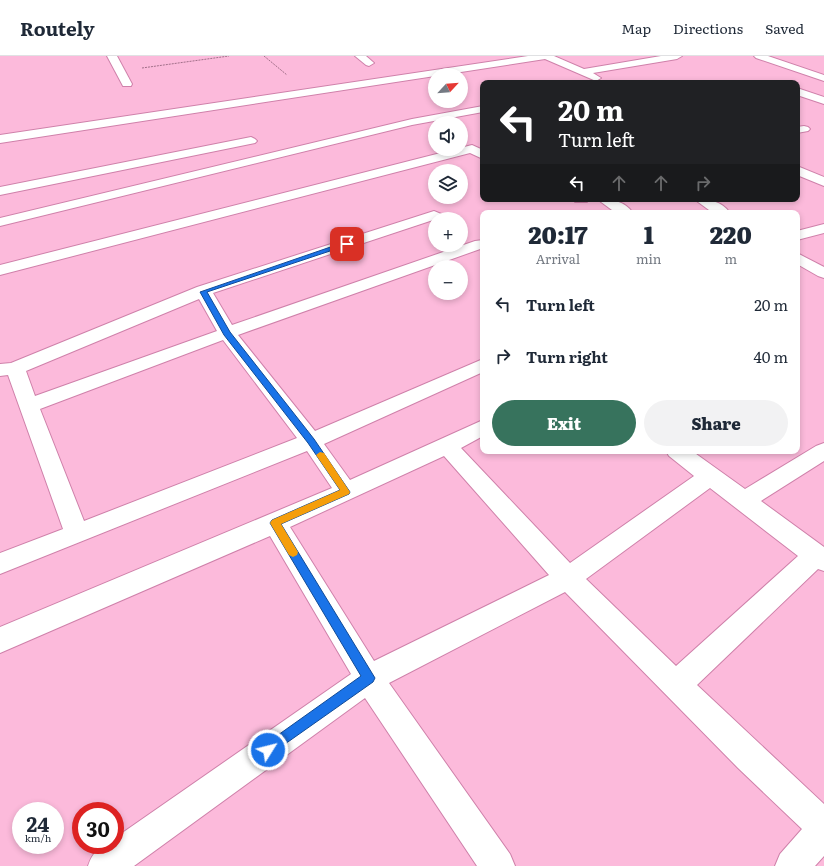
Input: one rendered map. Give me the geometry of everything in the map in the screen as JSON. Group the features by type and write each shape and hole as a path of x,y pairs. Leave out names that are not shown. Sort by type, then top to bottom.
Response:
{"street":[{"path":"112,56 127,84"},
{"path":"360,56 369,63"},
{"path":"0,139 546,56 600,80"},
{"path":"584,72 677,56"},
{"path":"759,56 824,78"},
{"path":"800,88 824,83"},
{"path":"800,90 824,101"},
{"path":"0,222 412,122 480,110"},
{"path":"0,191 251,141"},
{"path":"0,270 472,149 480,153"},
{"path":"800,171 824,182"},
{"path":"609,202 621,210"},
{"path":"706,202 718,210"},
{"path":"77,533 30,405 8,369 203,292 428,217"},
{"path":"800,235 824,228"},
{"path":"30,405 477,242"},
{"path":"800,260 824,273"},
{"path":"203,292 227,333 311,441 346,492"},
{"path":"0,564 311,441 480,366"},
{"path":"0,640 346,492 447,446 480,429"},
{"path":"447,446 568,578 749,757 824,827"},
{"path":"744,501 824,451"},
{"path":"676,685 820,558 681,454"},
{"path":"105,866 369,678 568,578 710,476"},
{"path":"275,523 369,678 498,866"},
{"path":"792,866 824,830"}],"path":[{"path":"120,70 229,56"},
{"path":"264,56 290,78"}],"slow traffic":[{"path":"293,552 275,523 346,492 320,455"}],"route":[{"path":"268,750 369,678 275,523 346,492 311,441 227,333 203,292 347,244"}]}
